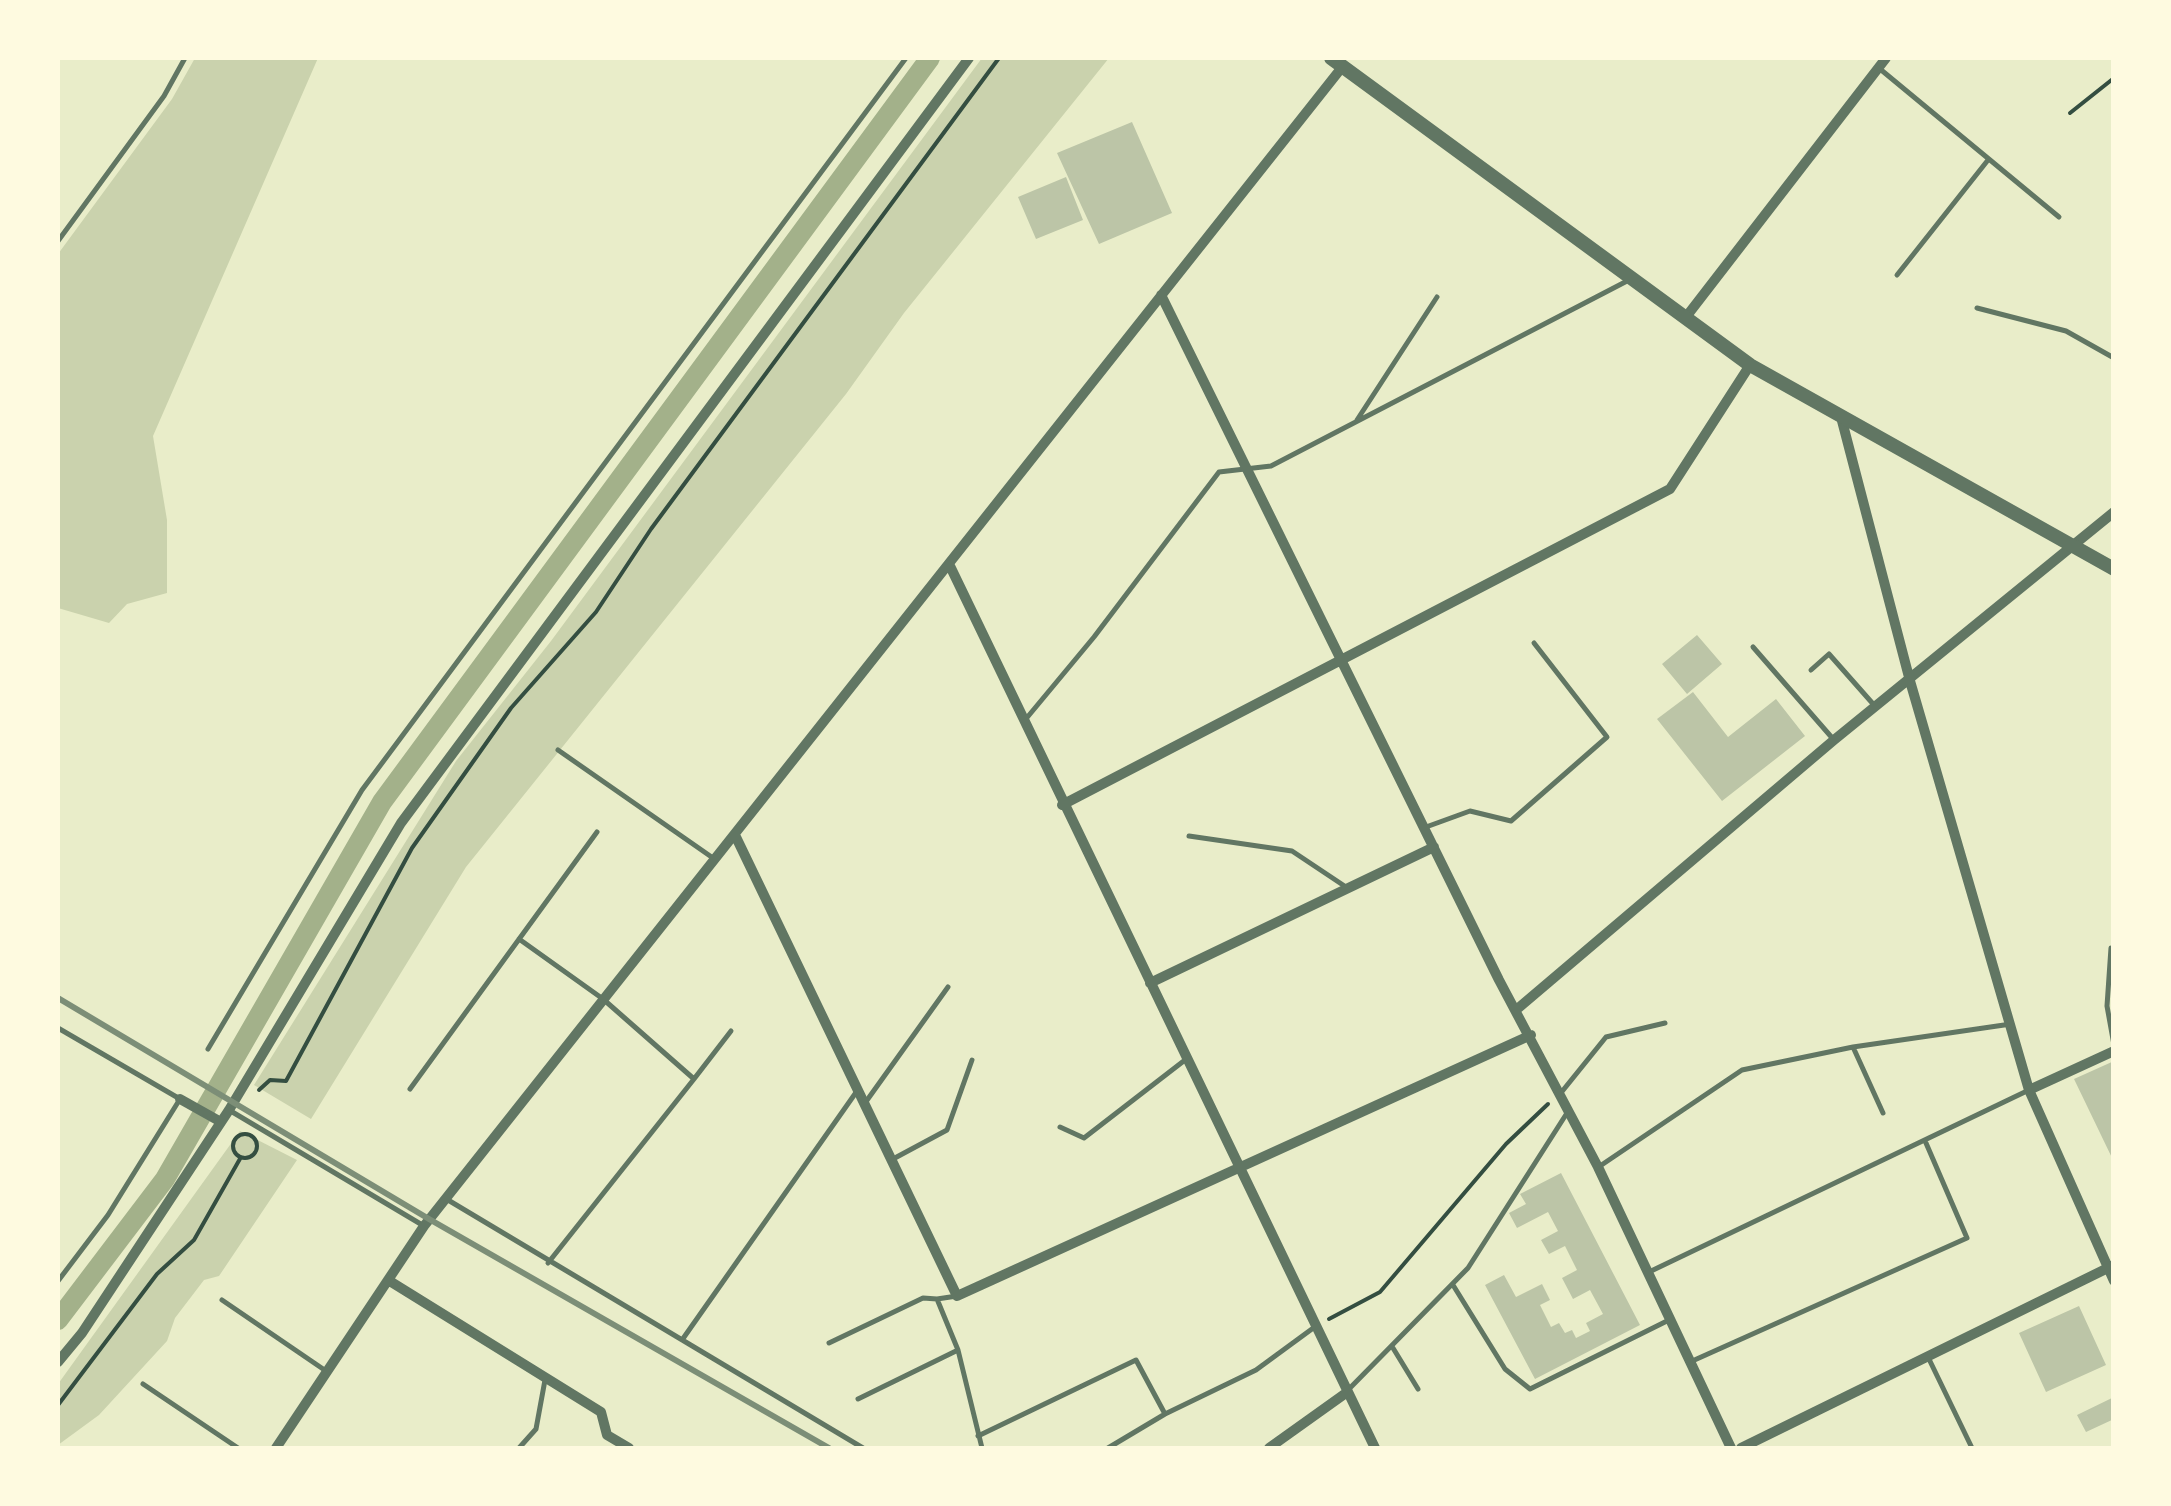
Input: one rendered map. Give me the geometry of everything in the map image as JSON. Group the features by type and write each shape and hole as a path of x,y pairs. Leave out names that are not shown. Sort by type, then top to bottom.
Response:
{"street":[{"path":"58,1362 82,1333 229,1110 400,823 969,58"},
{"path":"276,1448 424,1226 950,566 1341,60 1630,280 1750,364 2114,569"},
{"path":"1686,317 1883,63"},
{"path":"1161,295 1598,1167 1731,1448"},
{"path":"1062,805 1670,489 1750,364"},
{"path":"1841,417 1910,681 2029,1090 2114,1281"},
{"path":"1516,1010 1834,740 2114,512"},
{"path":"950,566 1375,1448"},
{"path":"735,835 957,1296 1530,1036"},
{"path":"1150,983 1434,846"},
{"path":"2029,1090 2114,1048"},
{"path":"180,1099 220,1122"},
{"path":"1742,1448 2110,1266"},
{"path":"388,1280 601,1412 608,1435 630,1448"},
{"path":"1269,1448 1346,1393"}],"lane":[{"path":"58,241 164,96 185,58"},
{"path":"208,1050 362,790 906,58"},
{"path":"1883,63 1988,160 2059,217"},
{"path":"1897,276 1988,160"},
{"path":"1024,720 1094,637 1219,472 1271,466 1630,280"},
{"path":"1357,421 1437,297"},
{"path":"1976,308 2066,331 2114,358"},
{"path":"1426,828 1470,811 1511,821 1606,737 1534,643"},
{"path":"1753,648 1834,740"},
{"path":"1811,670 1829,654 1876,707"},
{"path":"558,750 716,860"},
{"path":"410,1089 597,832"},
{"path":"1189,836 1292,851 1349,889"},
{"path":"519,940 602,999 694,1079"},
{"path":"2110,948 2107,1006 2114,1048"},
{"path":"864,1105 948,988"},
{"path":"1560,1094 1606,1037 1665,1023"},
{"path":"1598,1167 1742,1070 1853,1047 2011,1024"},
{"path":"58,1028 180,1099 108,1215 58,1281"},
{"path":"548,1263 731,1031"},
{"path":"1853,1047 1883,1113"},
{"path":"1060,1127 1084,1138 1187,1058"},
{"path":"891,1161 947,1130 972,1060"},
{"path":"1649,1272 1926,1143 2029,1090"},
{"path":"682,1340 857,1091"},
{"path":"229,1110 424,1226"},
{"path":"1346,1393 1454,1285 1568,1110"},
{"path":"1690,1362 1967,1238 1926,1143"},
{"path":"446,1198 548,1263 863,1448"},
{"path":"1454,1285 1505,1369 1530,1389 1671,1319"},
{"path":"829,1343 923,1298 957,1296"},
{"path":"937,1299 958,1350 982,1448"},
{"path":"222,1300 328,1372"},
{"path":"1108,1448 1165,1414 1256,1370 1316,1326"},
{"path":"1393,1348 1418,1389"},
{"path":"858,1399 958,1350"},
{"path":"1928,1357 1972,1448"},
{"path":"978,1436 1136,1360 1165,1414"},
{"path":"519,1448 536,1430 546,1377"},
{"path":"142,1384 238,1448"}],"path":[{"path":"246,1083 261,1092 270,1080 286,1081 299,1051 430,822 539,672 596,612 651,528 999,58"},
{"path":"2070,114 2114,78"},
{"path":"1316,1326 1380,1292 1506,1144 1560,1094"},
{"path":"246,1135 258,1146 252,1157 241,1157 233,1148 235,1136 246,1135"},
{"path":"58,1405 157,1274 194,1240 241,1157"}],"green space":[{"path":"195,58 318,58 153,436 167,520 167,593 127,604 109,623 58,608 58,254 172,99"},
{"path":"982,58 1109,58 904,313 846,394 466,867 311,1119 254,1085 456,761 551,641"},
{"path":"240,1131 297,1160 219,1276 204,1280 175,1318 167,1341 99,1415 58,1445 58,1384"}],"building":[{"path":"1132,122 1172,213 1099,244 1057,153"},
{"path":"1066,177 1083,220 1036,239 1018,197"},
{"path":"1697,635 1722,664 1687,694 1662,664"},
{"path":"1693,692 1728,737 1776,699 1805,736 1722,801 1657,719"},
{"path":"2114,1061 2114,1162 2074,1079"},
{"path":"1561,1173 1640,1325 1535,1379 1485,1285 1504,1275 1516,1297 1542,1284 1550,1300 1540,1305 1551,1327 1559,1323 1565,1333 1572,1330 1576,1338 1590,1331 1586,1323 1603,1314 1590,1290 1573,1299 1562,1278 1577,1270 1565,1246 1549,1254 1541,1240 1558,1231 1548,1212 1517,1228 1509,1213 1526,1204 1520,1194"},
{"path":"2079,1306 2106,1365 2046,1392 2019,1333"},
{"path":"2114,1397 2114,1419 2086,1432 2077,1415"}],"waterway":[{"path":"58,1320 165,1179 382,802 930,58"}],"railway":[{"path":"58,998 429,1219 829,1448"}]}
